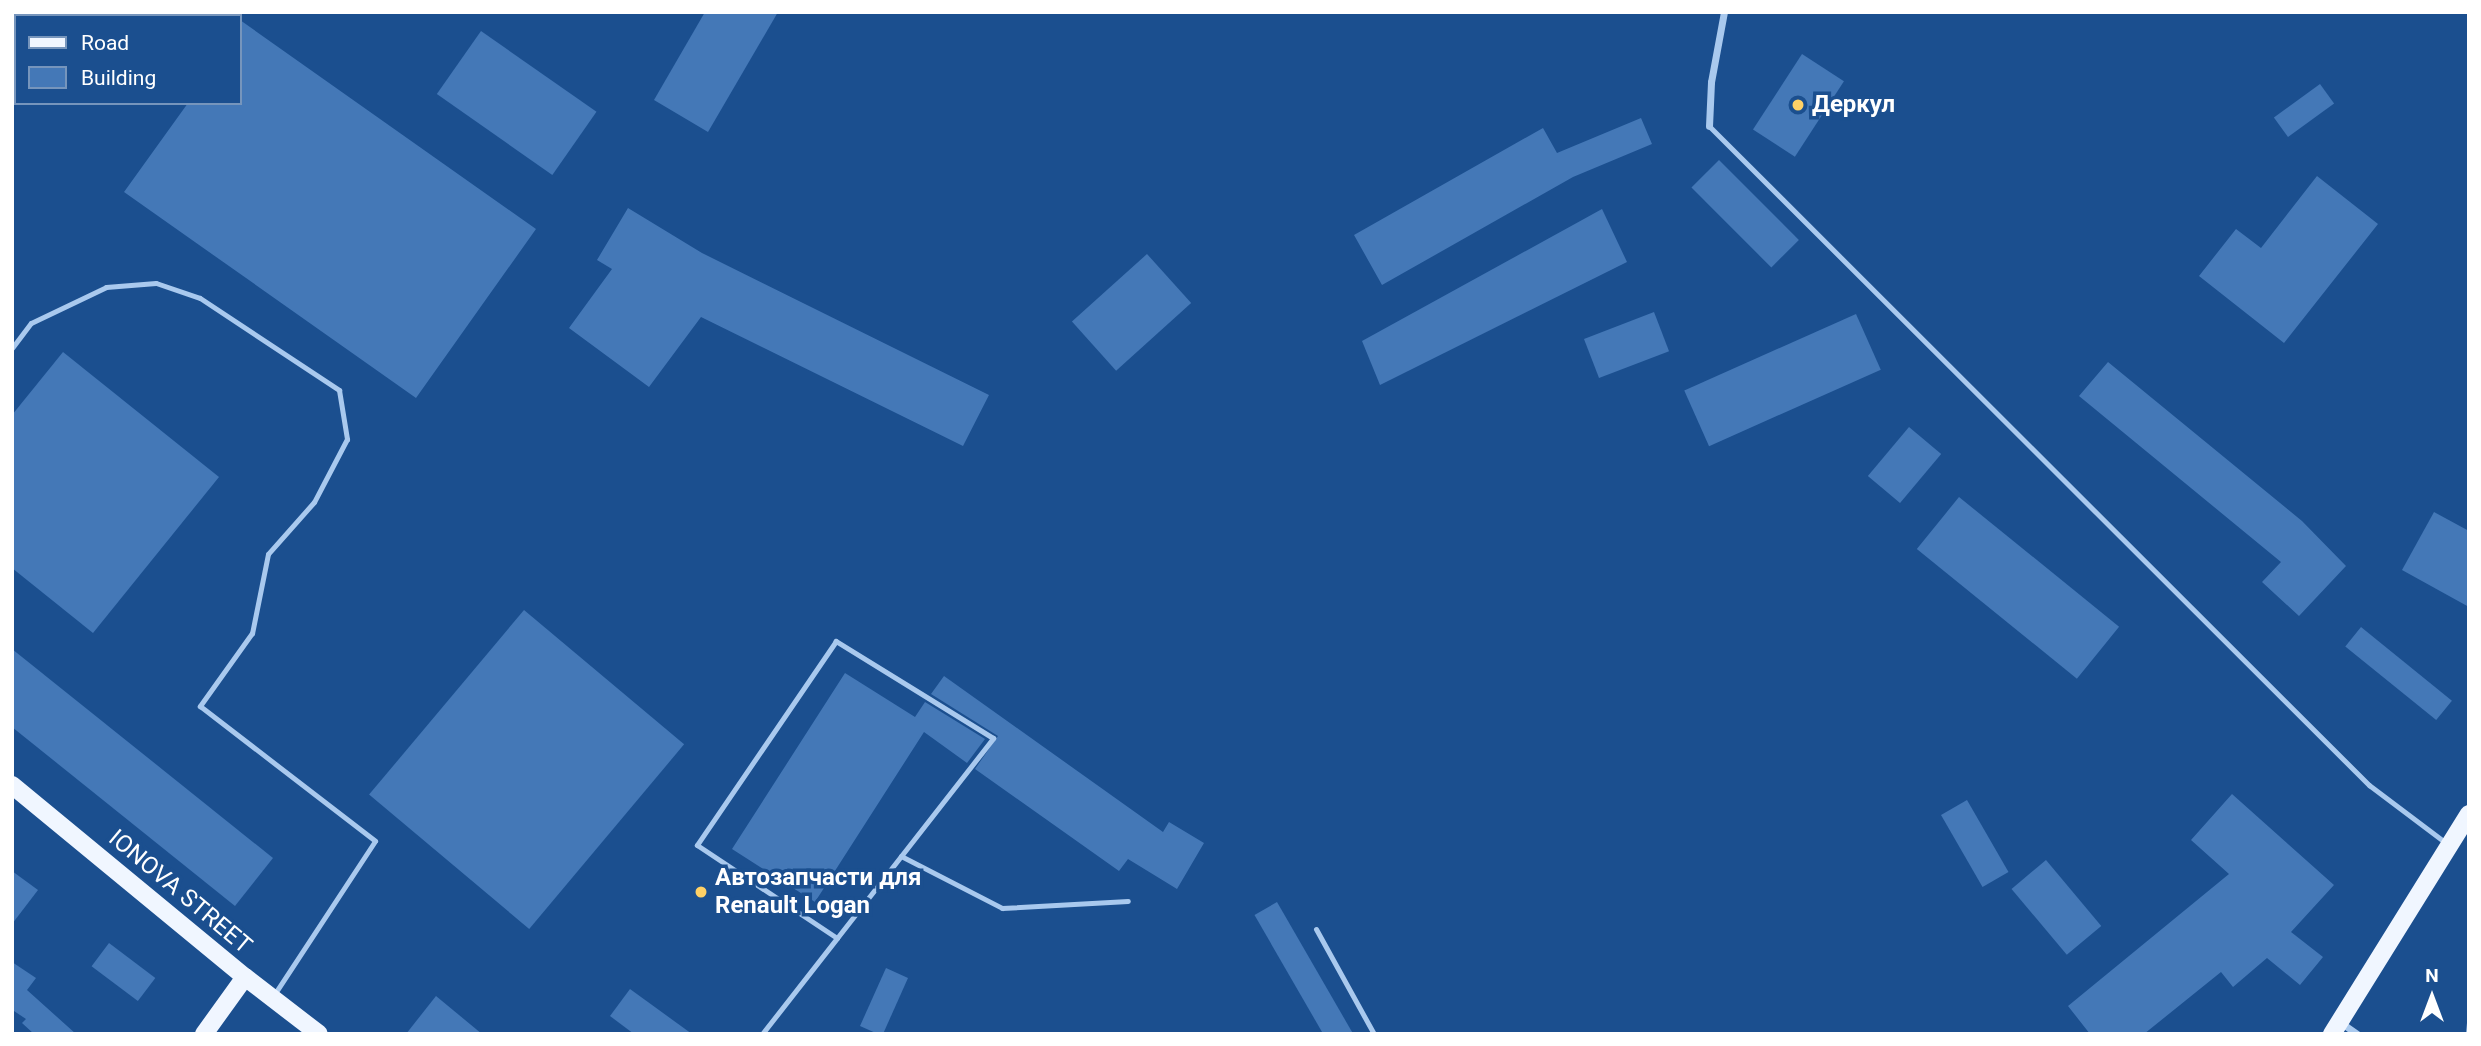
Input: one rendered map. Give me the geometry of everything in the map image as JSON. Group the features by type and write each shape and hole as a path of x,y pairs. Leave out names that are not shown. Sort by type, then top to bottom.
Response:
{"main road":[{"name":"IONOVA STREET","path":"12,785 245,977 319,1034"},
{"path":"2335,1027 2451,847 2469,814"},
{"path":"204,1034 245,977"}],"street":[{"path":"1709,126 1711,82 1724,12"},
{"path":"2335,1027 2357,1034"}],"lane":[{"path":"1709,126 2369,785 2451,847"},
{"path":"12,348 31,323 106,287 156,283 200,298 339,390 347,439 314,502 268,554 252,633 200,706 375,841 272,998"},
{"path":"762,1034 837,938 901,856 993,738 836,640 697,845 837,938"},
{"path":"901,856 1002,908 1128,901"},
{"path":"1317,929 1374,1034"},
{"path":"2468,1034 2469,1023"}],"building":[{"path":"705,12 778,12 708,132 654,100"},
{"path":"242,21 536,229 416,398 124,192 187,105 242,105"},
{"path":"481,31 597,112 552,175 437,94"},
{"name":"Деркул","path":"1802,54 1844,81 1795,157 1753,129"},
{"path":"2320,84 2334,103 2288,137 2274,118"},
{"path":"1641,118 1652,144 1573,177 1382,285 1354,235 1543,128 1557,153"},
{"path":"1719,160 1799,240 1771,267 1691,188"},
{"path":"2317,176 2378,224 2284,343 2199,276 2236,229 2261,248"},
{"path":"628,208 702,253 989,395 963,446 701,317 649,387 569,328 612,269 597,260"},
{"path":"1602,209 1627,262 1380,385 1362,341"},
{"path":"1147,254 1191,303 1116,371 1072,322"},
{"path":"1654,312 1669,351 1599,378 1584,339"},
{"path":"1856,314 1881,370 1709,446 1684,390"},
{"path":"63,352 219,477 93,633 12,568 12,415"},
{"path":"2108,362 2302,521 2346,566 2299,616 2262,582 2281,562 2079,396"},
{"path":"1909,427 1941,454 1900,503 1868,476"},
{"path":"1959,497 2119,627 2077,679 1917,549"},
{"path":"2434,512 2469,531 2469,607 2402,570"},
{"path":"524,610 684,744 529,929 369,795"},
{"path":"2361,627 2452,701 2436,720 2345,646"},
{"path":"12,649 273,858 235,906 12,727"},
{"path":"845,673 915,717 925,702 985,739 967,763 924,732 815,902 732,849"},
{"path":"944,676 1163,832 1169,822 1204,843 1177,889 1128,859 1119,871 975,769 998,736 931,694"},
{"path":"2232,794 2334,885 2291,932 2323,957 2300,985 2267,958 2233,987 2221,972 2144,1034 2090,1034 2068,1006 2229,874 2191,840"},
{"path":"1967,800 2008,872 1983,887 1941,815"},
{"path":"2046,860 2101,926 2067,955 2012,889"},
{"path":"12,871 38,890 12,924"},
{"path":"1277,902 1353,1034 1323,1034 1254,915"},
{"path":"109,943 155,978 138,1001 92,966"},
{"path":"12,962 36,978 27,990 76,1034 34,1034 22,1023 26,1019 14,1011 12,1013"},
{"path":"886,968 908,978 883,1034 878,1034 860,1026"},
{"path":"630,989 692,1034 634,1034 610,1016"},
{"path":"436,996 482,1034 406,1034"}],"place":[{"name":"Деркул","path":"1798,105"},
{"name":"Автозапчасти для Renault Logan","path":"701,892"}]}
